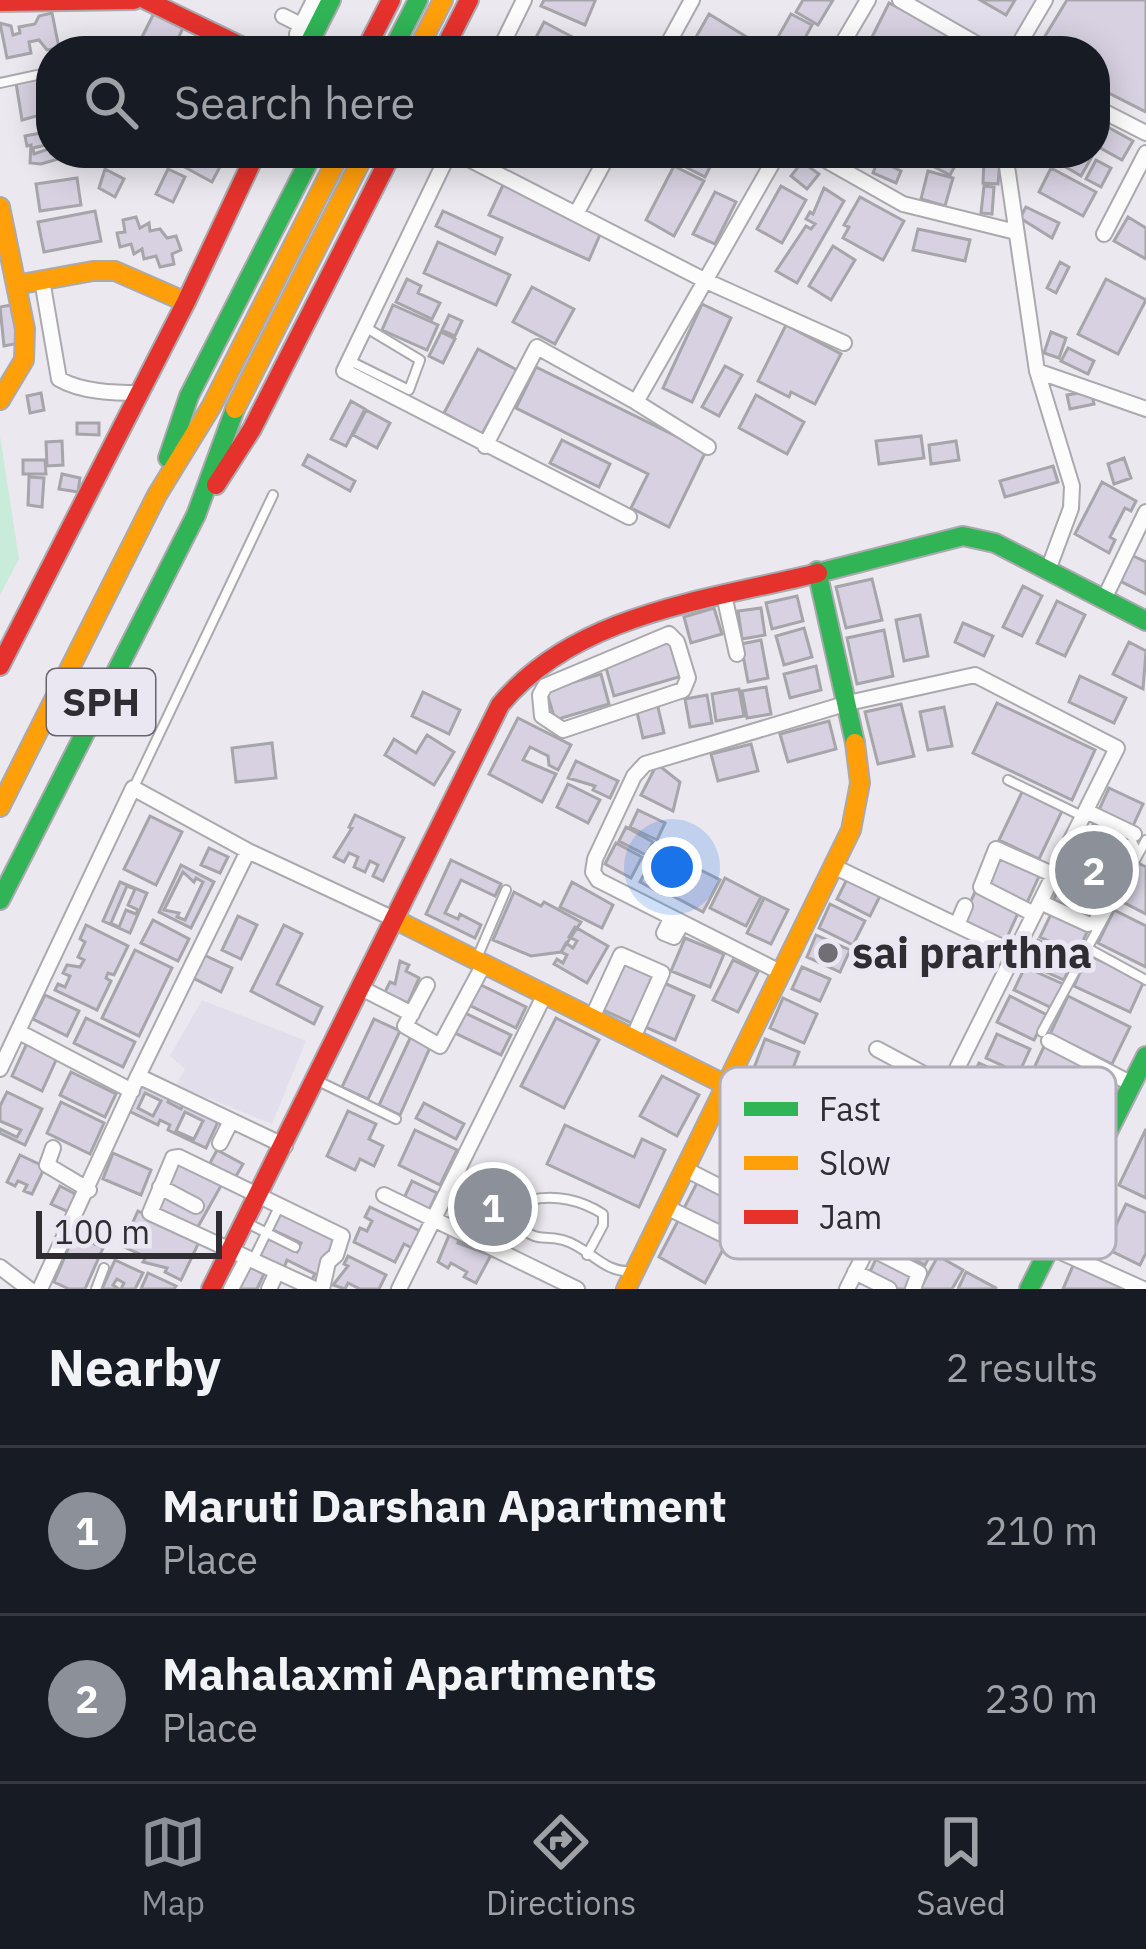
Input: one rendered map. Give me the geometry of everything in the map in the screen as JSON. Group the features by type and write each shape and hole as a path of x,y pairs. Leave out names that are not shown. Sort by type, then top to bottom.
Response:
{"main road":[{"path":"0,2 134,0"},
{"path":"146,0 220,36"},
{"path":"302,36 332,0"},
{"path":"373,36 391,0"},
{"path":"400,36 418,0"},
{"path":"424,36 442,0"},
{"path":"451,36 470,0"},
{"path":"0,666 186,302 249,168"},
{"path":"157,495 189,396 305,168"},
{"name":"SPH","path":"0,806 157,495 211,407 332,168"},
{"name":"SPH","path":"3,895 196,515 230,418 357,168"},
{"path":"196,515 251,429 384,168"},
{"path":"0,207 25,329 24,360 0,400"},
{"path":"16,285 116,271 186,302"},
{"path":"211,1289 240,1255 246,1222 500,705 531,669 581,640 669,609 964,536 995,543 1146,622"},
{"path":"736,1067 835,867 851,830 860,783 848,703 818,571"},
{"path":"0,914 3,895"},
{"path":"394,919 720,1082"},
{"path":"1116,1110 1137,1084 1146,1056"},
{"path":"630,1280 720,1099"},
{"path":"1029,1289 1044,1259"}],"street":[{"path":"301,36 314,0"},
{"path":"506,36 524,0"},
{"path":"672,36 692,0"},
{"path":"847,36 868,0"},
{"path":"900,0 963,36"},
{"path":"1024,36 1045,0"},
{"path":"283,16 300,36"},
{"path":"206,36 209,31"},
{"path":"1110,115 1146,133"},
{"path":"1104,234 1146,152"},
{"path":"445,168 344,371 629,517"},
{"path":"483,168 704,280 844,344"},
{"path":"576,214 601,168"},
{"path":"636,402 769,168"},
{"path":"839,168 903,204 1016,232"},
{"path":"1007,168 1037,370 1072,486 1071,508 1048,570"},
{"path":"42,280 59,379 108,393 140,394"},
{"path":"485,446 537,347 709,447"},
{"path":"1037,370 1146,409"},
{"path":"1104,599 1146,512"},
{"path":"724,595 737,654"},
{"path":"669,609 685,653"},
{"path":"669,634 677,642 688,678 683,690 668,697 562,730 542,716 540,694 550,684 669,634"},
{"path":"531,669 550,684"},
{"path":"782,973 676,922 598,880 592,872 634,776 656,758 848,703 966,676 984,678 1117,748 958,1067"},
{"path":"0,1069 134,788 248,851 394,919"},
{"path":"1071,839 1121,862 1137,845 1084,814"},
{"path":"1036,911 981,887 996,849 1109,891 1118,864 1071,839"},
{"path":"40,1289 248,851"},
{"path":"835,867 1015,953"},
{"path":"976,889 1091,924 1106,898 1055,872"},
{"path":"957,925 965,907"},
{"path":"592,1018 621,956 644,964 663,976 633,1038"},
{"path":"427,986 406,1029 445,1045 480,962"},
{"path":"361,988 412,1014"},
{"path":"400,1289 545,994"},
{"path":"19,1032 285,1147"},
{"path":"1046,1036 1105,1067"},
{"path":"877,1049 911,1067"},
{"path":"220,1143 231,1120"},
{"path":"53,1148 47,1165 89,1190"},
{"path":"178,1157 259,1198 342,1236 318,1289 150,1213 173,1158 178,1157"},
{"path":"685,1169 720,1187"},
{"path":"160,1187 196,1206"},
{"path":"384,1195 577,1289"},
{"path":"666,1207 720,1235"},
{"path":"240,1255 284,1285"},
{"path":"231,1289 240,1255"},
{"path":"847,1289 862,1259"},
{"path":"891,1259 919,1274 913,1289"},
{"path":"1077,1259 1143,1289"},
{"path":"0,1268 28,1289"},
{"path":"856,1272 889,1289"}],"lane":[{"path":"0,83 36,75"},
{"path":"349,361 409,390 420,360 365,327"},
{"path":"134,788 273,495"},
{"path":"1008,780 1084,814"},
{"path":"1137,845 1146,865"},
{"path":"1046,1036 1137,845"},
{"path":"480,962 506,890"},
{"path":"1089,949 1146,980"},
{"path":"316,1081 395,1119"},
{"path":"587,1256 603,1225 603,1214 588,1204 562,1198 530,1200 519,1226 533,1238 564,1240 587,1256 630,1280"},
{"path":"240,1255 266,1232 279,1207"},
{"path":"246,1222 295,1247"},
{"path":"96,1289 104,1268"}],"shaded area":[{"path":"913,0 1047,0 1026,36 973,36"},
{"path":"202,1000 306,1041 272,1124 176,1085 185,1069 170,1056"}],"green space":[{"path":"0,436 19,559 0,595"}],"building":[{"path":"544,0 595,1 585,25 541,6"},
{"path":"803,0 833,0 818,25 796,12"},
{"path":"980,0 1015,0 1006,15"},
{"path":"1067,0 1146,0 1146,112 1110,94 1110,36 1045,36"},
{"path":"889,3 954,36 872,36"},
{"path":"155,11 184,26 179,36 142,36"},
{"path":"52,13 57,36 36,36 29,42 31,53 7,58 0,23 11,26 13,35 20,33 19,27 35,24 39,16"},
{"path":"709,14 745,36 697,36"},
{"path":"791,14 812,25 806,36 779,36"},
{"path":"544,22 571,36 537,36"},
{"path":"36,78 36,116 22,120 16,83"},
{"path":"1110,128 1133,141 1122,160 1110,153"},
{"path":"36,134 36,164 30,163 31,145 27,146 25,136"},
{"path":"186,168 219,168 212,182"},
{"path":"673,168 704,181 674,236 646,220"},
{"path":"688,168 710,168 705,177"},
{"path":"797,168 819,174 807,189 791,176"},
{"path":"875,168 901,171 896,183 873,173"},
{"path":"984,168 999,168 998,184 983,183"},
{"path":"1051,168 1096,192 1083,216 1039,192"},
{"path":"1092,168 1111,168 1101,187 1086,179"},
{"path":"105,169 124,179 115,197 99,188"},
{"path":"168,169 185,177 173,202 156,194"},
{"path":"928,171 953,178 945,206 921,199"},
{"path":"77,178 81,205 40,211 36,184"},
{"path":"503,185 602,230 589,260 489,215"},
{"path":"781,186 806,200 782,243 757,229"},
{"path":"984,186 994,187 992,214 981,213"},
{"path":"824,188 844,201 797,283 776,271 806,226 811,229 815,224 806,219"},
{"path":"715,192 736,202 715,244 693,234"},
{"path":"860,197 904,221 883,260 843,238 849,227 844,225"},
{"path":"1026,207 1059,223 1052,238 1020,218"},
{"path":"95,211 101,241 44,252 38,222"},
{"path":"443,211 502,238 495,254 436,226"},
{"path":"136,217 140,228 149,223 150,231 160,229 167,238 176,236 181,250 172,254 174,264 160,267 156,256 144,259 142,249 134,254 131,244 120,247 117,233 125,232 123,220"},
{"path":"1128,217 1146,228 1146,259 1114,241"},
{"path":"918,229 970,240 965,261 913,250"},
{"path":"438,242 510,275 496,305 424,273"},
{"path":"833,246 855,260 831,300 809,286"},
{"path":"1060,262 1069,267 1056,293 1047,288"},
{"path":"407,279 421,286 418,293 440,303 432,319 396,302"},
{"path":"1106,279 1146,300 1118,354 1078,334"},
{"path":"532,287 574,309 555,344 513,322"},
{"path":"702,304 731,318 692,402 663,388"},
{"path":"11,305 19,343 4,346 0,307"},
{"path":"393,305 438,325 427,350 382,330"},
{"path":"449,315 462,321 455,336 442,330"},
{"path":"786,325 841,354 815,404 758,381"},
{"path":"441,332 455,339 443,363 429,356"},
{"path":"1051,332 1066,338 1059,358 1044,353"},
{"path":"1068,348 1094,361 1088,374 1061,361"},
{"path":"478,349 517,370 482,434 444,413"},
{"path":"725,366 742,375 719,416 702,407"},
{"path":"536,367 706,451 669,527 631,508 648,474 516,408"},
{"path":"1091,391 1094,404 1070,409 1067,395"},
{"path":"41,393 44,410 30,413 27,396"},
{"path":"756,395 804,422 787,454 739,428"},
{"path":"351,401 365,409 346,446 331,439"},
{"path":"366,410 390,423 377,448 353,435"},
{"path":"77,423 99,423 99,435 77,434"},
{"path":"921,436 924,458 879,464 876,441"},
{"path":"562,440 610,464 599,487 550,463"},
{"path":"62,441 63,465 47,466 46,442"},
{"path":"956,441 959,460 931,464 929,445"},
{"path":"308,455 355,481 350,491 303,465"},
{"path":"1124,458 1131,478 1114,484 1108,464"},
{"path":"23,460 45,460 46,474 23,474"},
{"path":"1053,466 1058,482 1005,497 1000,481"},
{"path":"62,474 80,478 78,492 59,489"},
{"path":"29,477 44,478 42,507 28,505"},
{"path":"1102,482 1136,501 1131,511 1125,508 1110,537 1115,540 1109,553 1075,534"},
{"path":"1131,555 1146,562 1146,594 1118,580"},
{"path":"872,579 882,620 846,628 836,587"},
{"path":"1023,586 1042,596 1022,636 1003,627"},
{"path":"797,596 803,621 772,629 766,603"},
{"path":"1057,601 1085,615 1065,656 1037,643"},
{"path":"714,608 722,634 691,643 684,617"},
{"path":"761,608 765,635 742,639 738,611"},
{"path":"920,615 928,656 904,661 896,620"},
{"path":"963,623 993,636 984,656 955,642"},
{"path":"804,628 812,657 784,665 776,636"},
{"path":"884,630 893,676 857,684 847,638"},
{"path":"761,640 768,678 748,682 741,644"},
{"path":"672,641 682,676 614,696 604,661"},
{"path":"1129,642 1146,651 1143,689 1113,674"},
{"path":"816,666 821,690 790,698 784,674"},
{"path":"601,674 609,704 555,720 546,690"},
{"path":"1080,676 1126,698 1114,723 1069,702"},
{"path":"766,687 771,714 747,718 742,691"},
{"path":"739,689 744,716 716,721 712,694"},
{"path":"423,692 460,710 449,734 412,716"},
{"path":"707,695 712,723 690,727 685,699"},
{"path":"657,703 664,733 643,738 636,708"},
{"path":"997,703 1095,750 1072,800 973,753"},
{"path":"901,704 914,756 878,764 865,712"},
{"path":"944,707 952,746 928,750 920,712"},
{"path":"518,718 571,745 558,770 549,765 548,756 530,747 523,760 556,774 542,802 489,774"},
{"path":"829,721 836,749 788,762 780,734"},
{"path":"427,735 454,752 434,785 385,755 394,739 416,753"},
{"path":"272,743 276,778 236,782 232,748"},
{"path":"751,744 758,771 718,781 711,754"},
{"path":"576,761 618,781 610,798 593,790 595,786 568,778"},
{"path":"657,764 680,782 673,811 641,795"},
{"path":"568,784 600,800 588,823 557,807"},
{"path":"1109,788 1143,804 1132,828 1098,812"},
{"path":"1023,790 1063,809 1039,859 999,840"},
{"path":"638,810 665,823 657,840 630,827"},
{"path":"355,815 404,838 383,881 373,876 378,865 370,861 365,872 354,867 358,857 349,853 344,862 334,857"},
{"path":"150,816 182,832 156,885 124,869"},
{"path":"1096,819 1131,835 1120,860 1084,844"},
{"path":"626,827 653,842 646,855 619,841"},
{"path":"616,843 642,857 631,878 605,864"},
{"path":"209,848 228,857 220,873 201,865"},
{"path":"1081,849 1118,867 1107,891 1070,874"},
{"path":"657,850 679,862 662,894 640,882"},
{"path":"998,851 1041,872 1025,907 982,886"},
{"path":"451,860 501,884 495,896 461,880 445,913 458,919 460,914 481,925 475,938 426,914"},
{"path":"1138,863 1146,867 1146,914 1119,900"},
{"path":"689,864 720,880 703,912 673,896"},
{"path":"181,865 214,882 191,928 159,912","holes":["183,872 194,882 196,878 203,882 185,920 177,917 179,913 164,910"]},
{"path":"848,877 881,894 870,916 837,899"},
{"path":"725,878 761,897 746,926 710,908"},
{"path":"1063,879 1101,898 1089,924 1051,905"},
{"path":"120,882 147,893 130,933 103,921","holes":["127,886 135,889 128,905 138,910 136,914 126,910 119,927 111,923"]},
{"path":"572,882 613,905 602,928 560,907"},
{"path":"514,892 581,922 561,952 531,956 493,940"},
{"path":"975,892 1018,913 1005,942 962,920"},
{"path":"764,898 788,910 771,944 747,933"},
{"path":"830,904 865,921 853,945 819,928"},
{"path":"1053,910 1089,928 1077,954 1040,937"},
{"path":"1114,910 1146,926 1146,967 1098,943"},
{"path":"238,916 257,925 241,959 222,950"},
{"path":"153,920 189,939 178,961 141,943"},
{"path":"86,925 128,946 114,975 108,973 106,978 111,981 97,1010 55,990 58,984 65,987 70,976 63,973 67,965 80,967 84,960 78,957"},
{"path":"284,925 302,934 277,984 322,1007 314,1024 251,991"},
{"path":"575,927 608,946 587,983 554,964 557,959 563,963 567,955 561,952 566,943 573,948 577,941 569,937"},
{"name":"sai prarthna","path":"816,935 850,950 840,972 807,957"},
{"path":"685,938 724,954 710,987 671,971"},
{"path":"1038,940 1074,956 1064,980 1028,964"},
{"path":"135,950 172,968 139,1036 102,1018"},
{"path":"204,955 232,968 221,992 193,978"},
{"path":"1088,955 1144,981 1130,1012 1074,986"},
{"path":"623,956 661,976 636,1025 599,1008"},
{"path":"733,960 758,972 738,1012 713,1000"},
{"path":"400,961 419,978 408,1003 385,992 390,982 395,984"},
{"path":"802,967 830,979 820,1001 792,989"},
{"path":"1025,967 1063,984 1052,1008 1014,990"},
{"path":"664,983 694,996 675,1040 645,1027"},
{"path":"479,984 526,1007 516,1028 469,1005"},
{"path":"45,995 79,1011 67,1036 33,1019"},
{"path":"1010,996 1047,1015 1034,1040 997,1022"},
{"path":"1068,996 1130,1027 1112,1064 1050,1034"},
{"path":"783,998 817,1014 804,1043 770,1028"},
{"path":"463,1012 511,1035 501,1055 453,1032"},
{"path":"86,1018 135,1042 123,1067 74,1043"},
{"path":"556,1018 599,1040 564,1108 521,1086"},
{"path":"374,1019 400,1031 368,1099 342,1087"},
{"path":"412,1034 432,1043 400,1115 379,1105"},
{"path":"997,1034 1030,1049 1022,1067 1006,1067 986,1058"},
{"path":"765,1039 799,1052 793,1067 754,1067"},
{"path":"1046,1042 1097,1067 1034,1067"},
{"path":"27,1043 57,1058 42,1091 12,1076"},
{"path":"71,1072 116,1094 105,1117 60,1095"},
{"path":"662,1076 699,1095 677,1136 640,1116"},
{"path":"142,1084 181,1109 183,1104 218,1122 206,1148 168,1130 170,1125 160,1120 158,1125 129,1111","holes":["145,1093 161,1101 153,1116 138,1108","185,1112 203,1121 194,1139 176,1131"]},
{"path":"7,1092 42,1109 25,1145 0,1133 0,1129 17,1137 21,1130 0,1121"},
{"path":"61,1102 104,1123 90,1154 47,1133"},
{"path":"424,1103 464,1124 456,1139 416,1118"},
{"path":"348,1111 376,1124 369,1139 383,1146 374,1166 360,1159 355,1170 327,1156"},
{"path":"565,1125 634,1157 642,1139 665,1150 639,1207 547,1164"},
{"path":"1146,1129 1146,1198 1119,1185"},
{"path":"415,1130 457,1150 440,1185 399,1165"},
{"path":"217,1150 243,1164 235,1178 210,1163"},
{"path":"113,1153 151,1170 141,1195 103,1179"},
{"path":"20,1155 45,1167 32,1194 24,1191 27,1185 7,1182"},
{"path":"177,1162 222,1184 195,1232 153,1212 161,1195 197,1212 201,1202 165,1185"},
{"path":"699,1179 720,1190 720,1233 681,1214"},
{"path":"412,1181 437,1193 429,1210 404,1198"},
{"path":"486,1181 518,1198 500,1232 468,1216"},
{"path":"60,1186 79,1196 71,1213 51,1204"},
{"path":"1126,1204 1146,1213 1146,1253 1140,1265 1116,1253 1116,1225"},
{"path":"370,1207 420,1231 412,1248 404,1244 395,1262 354,1242 360,1228 367,1231 372,1221 365,1217"},
{"path":"280,1209 341,1239 319,1285 311,1281 315,1274 287,1260 284,1268 258,1255 266,1238 297,1252 301,1243 271,1229"},
{"path":"138,1211 200,1240 181,1280 122,1246"},
{"path":"680,1217 720,1238 720,1255 705,1283 659,1257"},
{"path":"450,1233 458,1243 491,1255 476,1283 451,1263 448,1268 438,1262"},
{"path":"74,1235 103,1248 85,1289 54,1282"},
{"path":"348,1256 386,1275 379,1289 333,1285 348,1266 344,1264"},
{"path":"876,1259 914,1277 908,1289 896,1289 868,1276"},
{"path":"936,1259 963,1270 952,1289 920,1289"},
{"path":"115,1260 143,1273 135,1289 121,1289 124,1283 117,1279 113,1285 119,1289 102,1289"},
{"path":"1075,1261 1135,1289 1063,1289"},
{"path":"245,1264 264,1274 257,1289 233,1289"},
{"path":"966,1272 996,1288 996,1289 958,1289"},
{"path":"148,1273 176,1286 141,1289"}],"traffic: fast":[{"path":"313,36 331,0"},
{"path":"400,36 418,0"},
{"path":"168,458 189,396 305,168"},
{"path":"0,900 196,515 235,409"},
{"path":"818,573 963,536 995,543 1146,621"},
{"path":"817,571 855,743"},
{"path":"1116,1116 1146,1056"},
{"path":"1029,1289 1044,1259"}],"traffic: slow":[{"path":"425,36 443,0"},
{"path":"0,807 157,495 211,407 332,168"},
{"path":"235,409 357,168"},
{"path":"0,207 25,329 24,360 0,400"},
{"path":"16,285 115,271 186,302"},
{"path":"735,1067 851,830 860,783 855,743"},
{"path":"394,919 720,1082"},
{"path":"626,1289 720,1097"}],"traffic: jam":[{"path":"0,2 134,0"},
{"path":"146,0 220,36"},
{"path":"373,36 391,0"},
{"path":"451,36 469,0"},
{"path":"0,666 186,302 249,168"},
{"path":"216,485 252,429 384,168"},
{"path":"211,1289 500,705 531,674 566,649 605,630 690,602 818,573"}],"place":[{"name":"Mahalaxmi Apartments","path":"1094,870"},
{"name":"sai prarthna","path":"828,953"},
{"name":"Maruti Darshan Apartment","path":"493,1207"}]}
